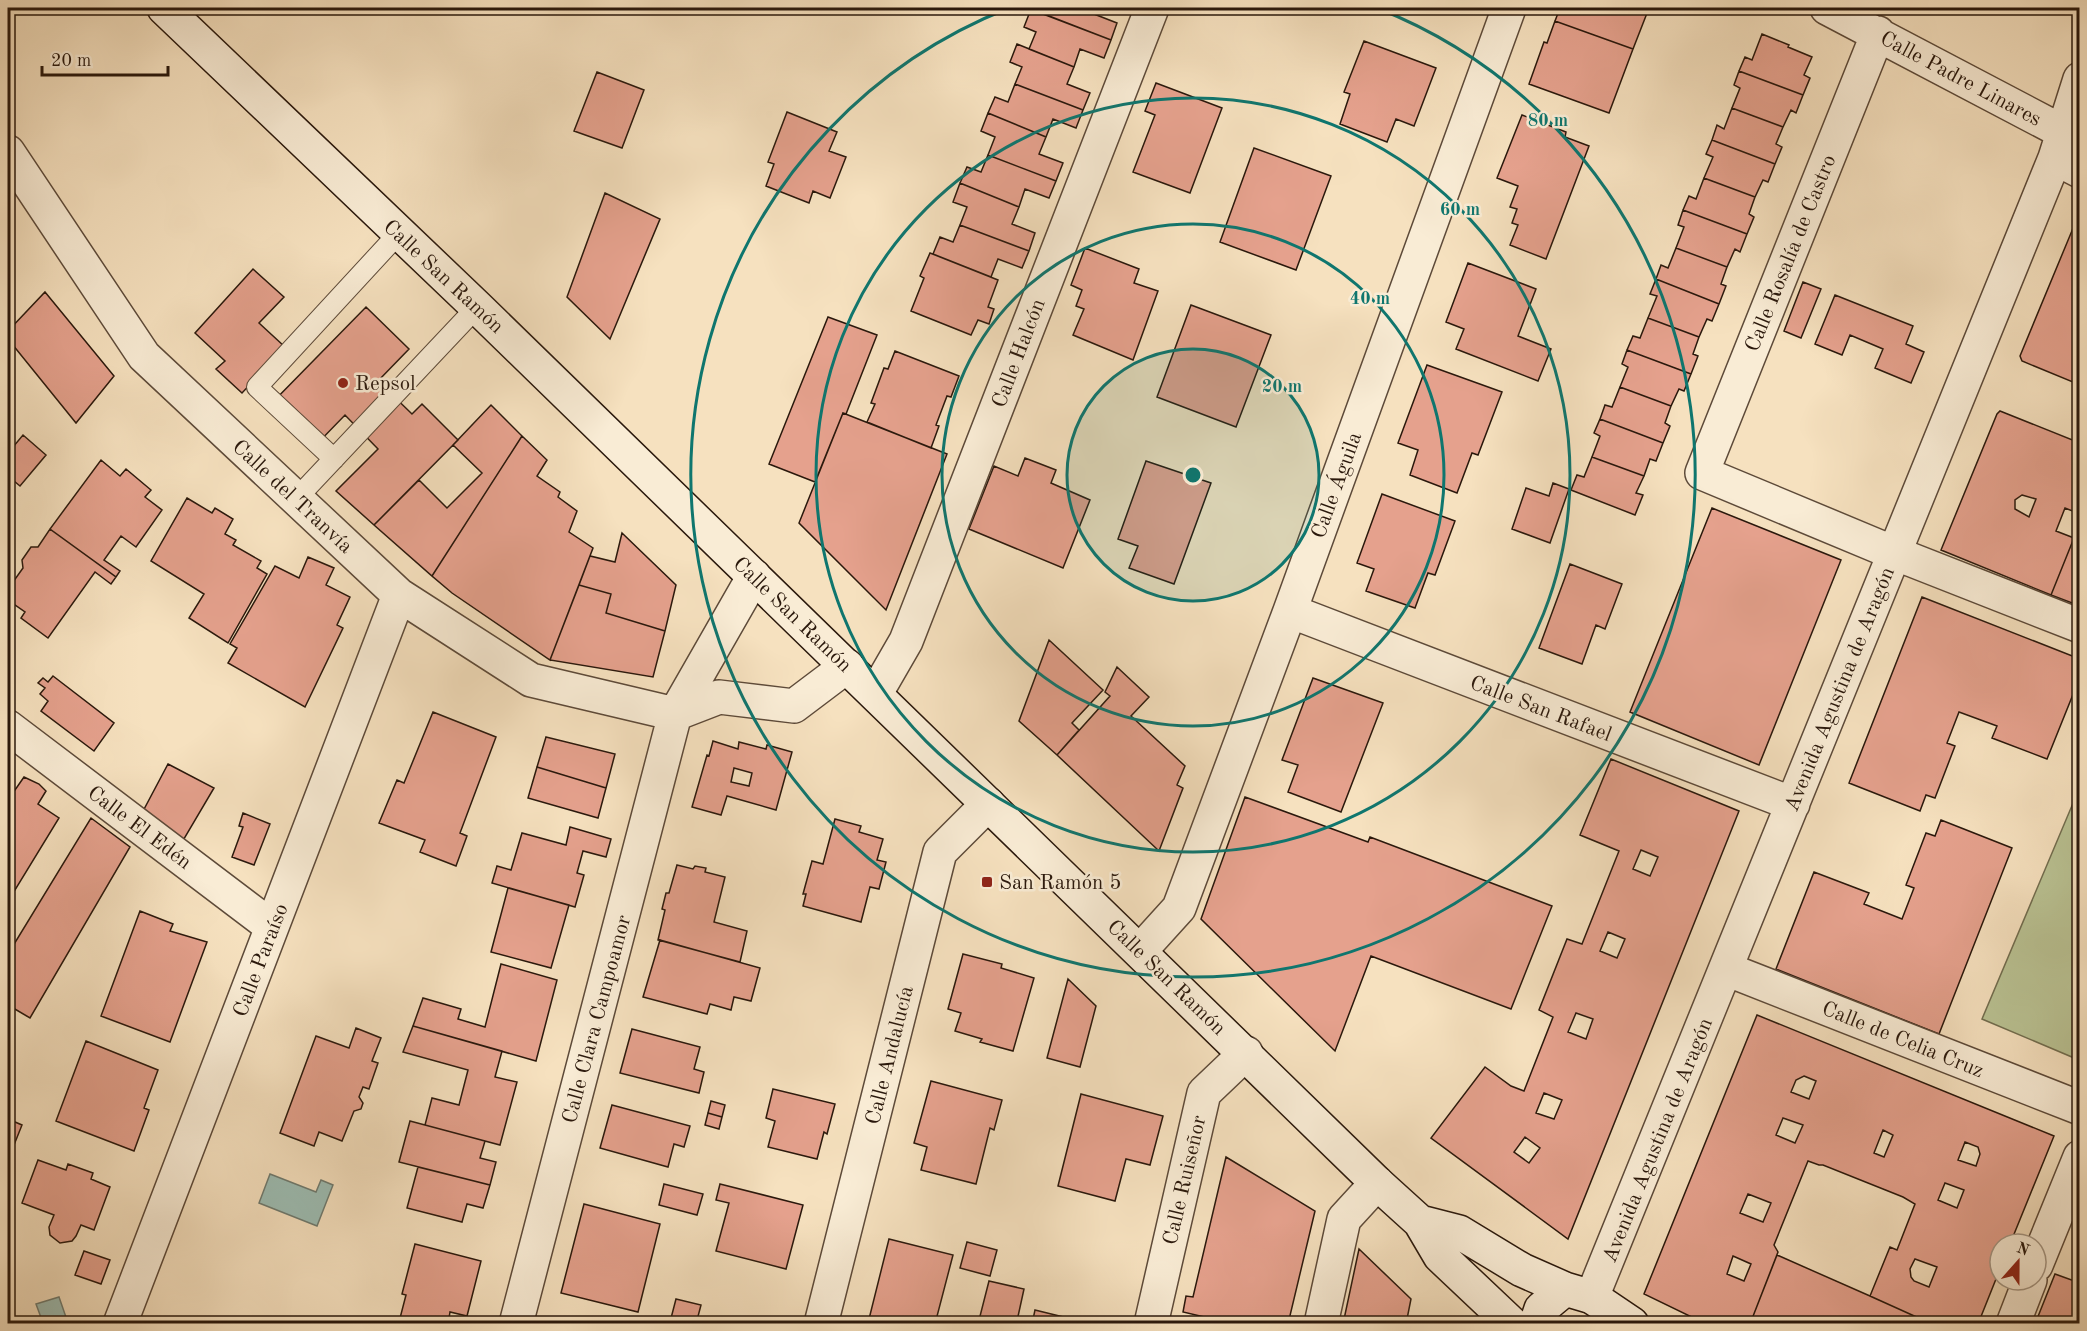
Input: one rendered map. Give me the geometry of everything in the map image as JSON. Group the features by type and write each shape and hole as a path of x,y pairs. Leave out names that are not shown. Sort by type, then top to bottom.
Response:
{"street":[{"name":"Calle San Ramón","path":"164,8 477,307 1377,1183 1420,1222 1440,1256 1512,1323"},
{"name":"Calle Halcón","path":"876,693 906,641 1152,8"},
{"name":"Calle Águila","path":"1140,951 1179,908 1290,611 1509,8"},
{"name":"Calle Padre Linares","path":"1827,8 1878,33 2066,154"},
{"name":"Calle Rosalía de Castro","path":"1878,33 1702,474 1894,553"},
{"name":"Avenida Agustina de Aragón","path":"1579,1293 1726,969 1894,553 2066,154 2079,79"},
{"name":"Calle del Tranvía","path":"8,152 144,356 399,595 531,680 675,714"},
{"path":"1894,553 2079,626"},
{"name":"Calle Clara Campoamor","path":"516,1323 675,714 754,576"},
{"name":"Calle Paraíso","path":"120,1323 399,595"},
{"name":"Calle San Rafael","path":"1290,611 1793,804"},
{"path":"675,714 719,697 794,706 847,666"},
{"name":"Calle El Edén","path":"8,727 272,927"},
{"name":"Calle Andalucía","path":"821,1323 940,852 988,804"},
{"name":"Calle de Celia Cruz","path":"1726,969 2079,1108"},
{"name":"Calle Ruiseñor","path":"1151,1323 1204,1093 1246,1053"},
{"path":"2048,1235 2079,1157"},
{"path":"1321,1323 1344,1219 1377,1183"},
{"name":"Calle San Ramón","path":"1420,1222 1459,1232 1521,1270 1579,1293 1632,1323"},
{"path":"2013,1323 2025,1292"},
{"path":"1536,1323 1542,1309 1579,1293"}],"lane":[{"path":"334,459 257,387 399,233"},
{"path":"296,499 477,307"}],"green space":[{"path":"2079,789 2079,1060 1982,1019"}],"water":[{"path":"270,1174 316,1192 321,1180 333,1185 317,1226 259,1203"},
{"path":"59,1297 68,1323 43,1323 36,1304"}],"building":[{"path":"1045,8 1097,8 1094,14 1117,23 1111,40 1043,14"},
{"path":"1560,8 1649,8 1633,49 1555,21"},
{"path":"1031,9 1111,40 1104,58 1080,49 1074,67 1029,49 1036,32 1024,27"},
{"path":"1555,21 1633,49 1609,113 1529,84 1544,42 1547,43"},
{"path":"1762,34 1812,57 1804,75 1810,78 1803,95 1739,71 1745,57 1752,60"},
{"path":"1364,41 1436,68 1414,126 1396,119 1387,142 1340,124 1350,94 1344,92"},
{"path":"1017,44 1074,67 1067,84 1090,93 1083,110 1015,84 1022,67 1010,62"},
{"path":"1739,71 1803,95 1796,113 1791,110 1783,127 1732,108 1740,88 1734,85"},
{"path":"597,72 644,90 622,148 574,131"},
{"path":"1156,83 1222,108 1190,193 1133,172 1155,115 1145,111"},
{"path":"1015,84 1083,110 1076,128 1053,119 1046,137 988,113 995,97 1008,102"},
{"path":"1732,108 1783,127 1776,144 1782,147 1775,164 1712,140 1717,125 1724,129"},
{"path":"787,112 837,132 829,151 846,157 830,198 813,191 809,203 766,186 774,164 768,162"},
{"path":"988,113 1046,137 1039,154 1063,163 1056,181 988,155 995,137 981,131"},
{"path":"1522,115 1566,132 1565,137 1589,146 1546,259 1510,245 1518,225 1512,223 1517,209 1510,207 1518,186 1497,178"},
{"path":"1712,140 1775,164 1768,182 1763,180 1755,197 1704,178 1713,157 1706,154"},
{"path":"1254,148 1331,176 1296,270 1220,242"},
{"path":"988,155 1056,181 1049,198 1025,189 1019,207 960,183 967,167 981,172"},
{"path":"1704,178 1755,197 1749,214 1754,217 1747,234 1683,210 1689,196 1696,199"},
{"path":"960,183 1019,207 1012,224 1035,233 1029,251 960,225 967,207 953,202"},
{"path":"605,193 660,219 610,339 567,297"},
{"path":"1683,210 1747,234 1740,252 1735,249 1727,267 1676,248 1684,227 1678,225"},
{"path":"2079,217 2080,385 2022,361 2020,356"},
{"path":"960,225 1029,251 1022,268 998,259 991,277 933,254 940,237 953,242"},
{"path":"1085,248 1139,269 1134,283 1158,291 1133,360 1073,335 1084,309 1076,306 1082,290 1071,285"},
{"path":"1676,248 1727,267 1721,284 1726,286 1719,304 1656,279 1661,265 1668,268"},
{"path":"930,253 998,280 988,307 994,309 989,324 978,320 971,335 911,311 924,278 920,276"},
{"path":"1468,263 1536,289 1518,336 1551,349 1538,381 1456,349 1464,329 1446,322"},
{"path":"253,269 284,297 259,323 285,347 242,393 216,369 225,361 195,333"},
{"path":"1656,279 1719,304 1712,321 1707,319 1699,337 1648,318 1657,296 1650,294"},
{"path":"1803,282 1821,289 1801,338 1784,331"},
{"path":"45,292 114,376 76,423 8,339 8,331"},
{"path":"1835,295 1913,326 1906,344 1924,352 1911,383 1875,368 1883,349 1850,335 1842,355 1815,344"},
{"path":"1191,305 1271,335 1236,427 1157,397"},
{"path":"366,307 409,349 378,381 412,414 422,404 458,440 374,525 336,491 378,449 345,415 312,449 268,407"},
{"path":"828,317 877,335 846,414 843,413 815,482 769,464"},
{"path":"1648,318 1699,337 1693,354 1698,356 1691,374 1627,350 1633,336 1640,338"},
{"path":"1627,350 1691,374 1684,391 1679,389 1671,406 1620,387 1628,367 1622,364"},
{"path":"895,351 959,376 951,397 947,396 936,425 939,426 931,448 867,422 875,404 871,403 884,368 888,369"},
{"path":"1427,365 1502,392 1478,455 1472,453 1457,493 1410,475 1418,450 1398,443"},
{"path":"1620,387 1671,406 1665,423 1670,426 1663,443 1600,419 1605,405 1612,407"},
{"path":"491,405 522,436 432,576 374,525 419,480 447,508 482,473 453,445"},
{"path":"2000,411 2080,443 2080,514 2065,508 2056,531 2074,538 2051,595 1941,550","holes":["2022,495 2036,499 2029,517 2015,509 2015,500"]},
{"path":"843,413 947,454 886,610 799,523"},
{"path":"1600,419 1663,443 1656,461 1650,459 1644,476 1592,457 1600,436 1594,433"},
{"path":"23,435 46,455 20,486 8,476 8,453"},
{"path":"522,436 547,460 537,476 560,492 558,497 577,511 569,532 593,548 550,660 452,593 432,576"},
{"path":"1592,457 1644,476 1636,493 1643,495 1635,515 1571,490 1577,475 1584,477"},
{"path":"1025,458 1056,470 1051,483 1090,500 1063,568 969,529 994,466 1018,476"},
{"path":"101,460 120,476 126,469 151,490 145,497 162,510 136,547 121,536 104,560 120,571 116,577 50,529"},
{"path":"1146,461 1211,483 1174,584 1129,568 1138,546 1118,539"},
{"path":"1553,483 1569,489 1550,543 1512,529 1526,488 1549,496"},
{"path":"1382,494 1455,521 1435,575 1428,573 1415,608 1366,591 1374,569 1357,563"},
{"path":"187,498 212,513 215,508 233,519 225,534 236,540 233,545 261,561 257,568 267,574 228,643 189,618 204,594 151,561"},
{"path":"1712,508 1841,560 1759,765 1630,712"},
{"path":"2080,523 2080,606 2051,595"},
{"path":"50,529 116,577 111,584 95,572 48,638 21,618 25,612 8,600 8,589 23,568 22,560 31,547 38,547"},
{"path":"622,533 676,585 665,631 606,613 611,594 579,585 590,556 615,562"},
{"path":"308,557 334,568 326,585 350,597 337,625 343,628 305,707 228,663 237,648 230,644 275,566 299,578"},
{"path":"1570,564 1622,584 1605,629 1596,625 1582,664 1539,648"},
{"path":"579,585 611,594 606,613 665,631 653,677 550,660"},
{"path":"1922,597 2080,659 2080,677 2047,759 1992,738 1997,726 1959,712 1947,743 1955,746 1935,798 1926,795 1920,811 1849,783"},
{"path":"1049,640 1103,690 1072,723 1079,730 1057,755 1019,721"},
{"path":"1117,667 1149,697 1131,716 1185,766 1177,785 1183,788 1159,851 1057,755 1110,696 1105,692"},
{"path":"53,676 114,723 94,751 41,711 48,701 40,694 45,688 38,683 43,678 48,682"},
{"path":"1313,678 1383,703 1341,812 1288,792 1298,765 1282,760"},
{"path":"433,712 496,737 460,833 467,836 456,866 420,852 425,840 379,823 397,780 404,783"},
{"path":"546,737 615,754 606,788 537,767"},
{"path":"713,741 738,749 739,742 766,749 767,745 792,752 776,810 727,796 721,815 692,807 707,755 709,756","holes":["734,768 752,773 749,786 731,782"]},
{"path":"1611,759 1739,811 1568,1239 1431,1138 1485,1067 1511,1086 1524,1091 1553,1017 1539,1010 1567,939 1582,944 1619,851 1580,835","holes":["1641,850 1658,857 1650,876 1633,869","1608,932 1625,939 1617,958 1600,951","1576,1013 1593,1019 1586,1039 1568,1032","1544,1093 1562,1100 1554,1119 1536,1113","1525,1137 1540,1148 1529,1163 1514,1152"]},
{"path":"168,764 214,788 181,844 142,813"},
{"path":"537,767 606,788 598,818 528,798"},
{"path":"24,777 39,784 46,791 38,804 59,818 15,890 8,885 8,786 15,790"},
{"path":"1245,797 1368,842 1370,837 1552,906 1511,1009 1371,956 1335,1051 1201,919"},
{"path":"243,813 270,824 254,865 232,857 243,827 239,826"},
{"path":"91,818 130,847 30,1018 8,1005 8,954"},
{"path":"835,819 861,826 859,832 883,839 877,860 886,862 879,889 870,887 861,922 803,906 806,894 803,894 812,861 823,864"},
{"path":"1941,820 2012,848 1939,1034 1776,969 1814,872 1869,893 1864,904 1902,919 1914,888 1906,885 1926,833 1935,836"},
{"path":"570,827 611,839 606,857 583,851 577,873 584,875 575,907 492,883 497,866 511,870 522,833 566,845"},
{"path":"677,865 693,869 695,866 706,868 705,872 725,877 714,922 747,931 740,962 658,940 665,910 662,909 666,893 669,893"},
{"path":"508,888 569,905 551,968 491,952"},
{"path":"140,911 173,924 170,931 207,942 170,1042 101,1016"},
{"path":"660,940 760,968 751,1001 734,997 731,1010 710,1004 707,1014 643,997"},
{"path":"963,954 1002,964 1001,968 1034,978 1013,1051 980,1042 982,1039 955,1031 961,1013 948,1009"},
{"path":"501,964 557,980 536,1061 413,1026 423,998 461,1009 458,1019 485,1027"},
{"path":"1068,979 1096,1006 1080,1067 1047,1058"},
{"path":"1757,1015 2054,1136 2015,1232 1988,1232 1988,1292 1991,1292 1978,1324 1932,1324 1870,1296 1890,1247 1897,1250 1915,1204 1903,1197 1808,1161 1774,1245 1778,1252 1750,1324 1706,1324 1644,1294","holes":["1804,1076 1816,1081 1809,1099 1791,1092 1796,1080","1783,1118 1803,1125 1795,1143 1776,1135","1883,1130 1893,1135 1884,1157 1874,1153","1965,1142 1978,1147 1980,1154 1976,1166 1958,1160","1945,1183 1964,1190 1957,1208 1938,1200","1748,1194 1771,1203 1763,1222 1740,1213","1733,1256 1751,1264 1744,1281 1727,1274","1915,1259 1937,1267 1929,1287 1914,1281 1910,1269"]},
{"path":"413,1026 502,1051 495,1077 517,1082 500,1145 425,1125 432,1098 459,1105 468,1070 403,1052"},
{"path":"356,1028 381,1038 372,1061 378,1063 369,1089 363,1087 359,1097 363,1103 361,1109 354,1111 342,1141 319,1132 314,1146 280,1133 316,1036 349,1048"},
{"path":"632,1029 700,1047 694,1069 704,1072 699,1093 620,1073"},
{"path":"86,1041 158,1070 144,1108 149,1110 134,1151 56,1121"},
{"path":"931,1081 1002,1100 994,1130 990,1128 976,1184 921,1170 927,1147 914,1143"},
{"path":"773,1089 835,1104 817,1159 768,1147 775,1121 766,1118"},
{"path":"1081,1094 1163,1116 1150,1165 1126,1159 1115,1201 1058,1186"},
{"path":"711,1101 725,1105 722,1117 708,1113"},
{"path":"612,1105 690,1126 684,1147 674,1144 668,1167 600,1148"},
{"path":"708,1113 722,1117 719,1129 705,1125"},
{"path":"8,1119 22,1125 8,1160"},
{"path":"410,1121 485,1141 480,1158 496,1162 490,1185 399,1162"},
{"path":"1226,1157 1315,1211 1288,1324 1234,1324 1183,1312 1186,1296 1193,1297"},
{"path":"38,1160 66,1170 68,1164 93,1173 91,1179 110,1187 94,1230 81,1225 72,1241 60,1243 50,1235 49,1227 54,1215 22,1203"},
{"path":"418,1167 490,1185 483,1208 467,1204 462,1222 407,1208"},
{"path":"664,1184 703,1194 697,1215 659,1205"},
{"path":"720,1184 803,1205 786,1269 716,1251 729,1203 716,1200"},
{"path":"584,1204 660,1224 638,1312 561,1293"},
{"path":"889,1239 953,1255 935,1324 868,1323"},
{"path":"967,1242 997,1250 990,1276 960,1268"},
{"path":"415,1244 481,1261 467,1316 450,1312 448,1324 399,1322 406,1295 402,1294"},
{"path":"1359,1249 1411,1299 1406,1324 1343,1324"},
{"path":"84,1251 110,1260 101,1284 75,1275"},
{"path":"1777,1255 1870,1296 1932,1324 1750,1324"},
{"path":"2055,1274 2080,1283 2080,1324 2035,1324"},
{"path":"989,1281 1024,1289 1017,1321 997,1317 995,1324 978,1324"},
{"path":"676,1299 701,1305 696,1324 670,1322"},
{"path":"1035,1310 1092,1324 1032,1324"}],"place":[{"name":"Repsol","path":"343,383"},
{"name":"San Ramón 5","path":"987,882"}]}
